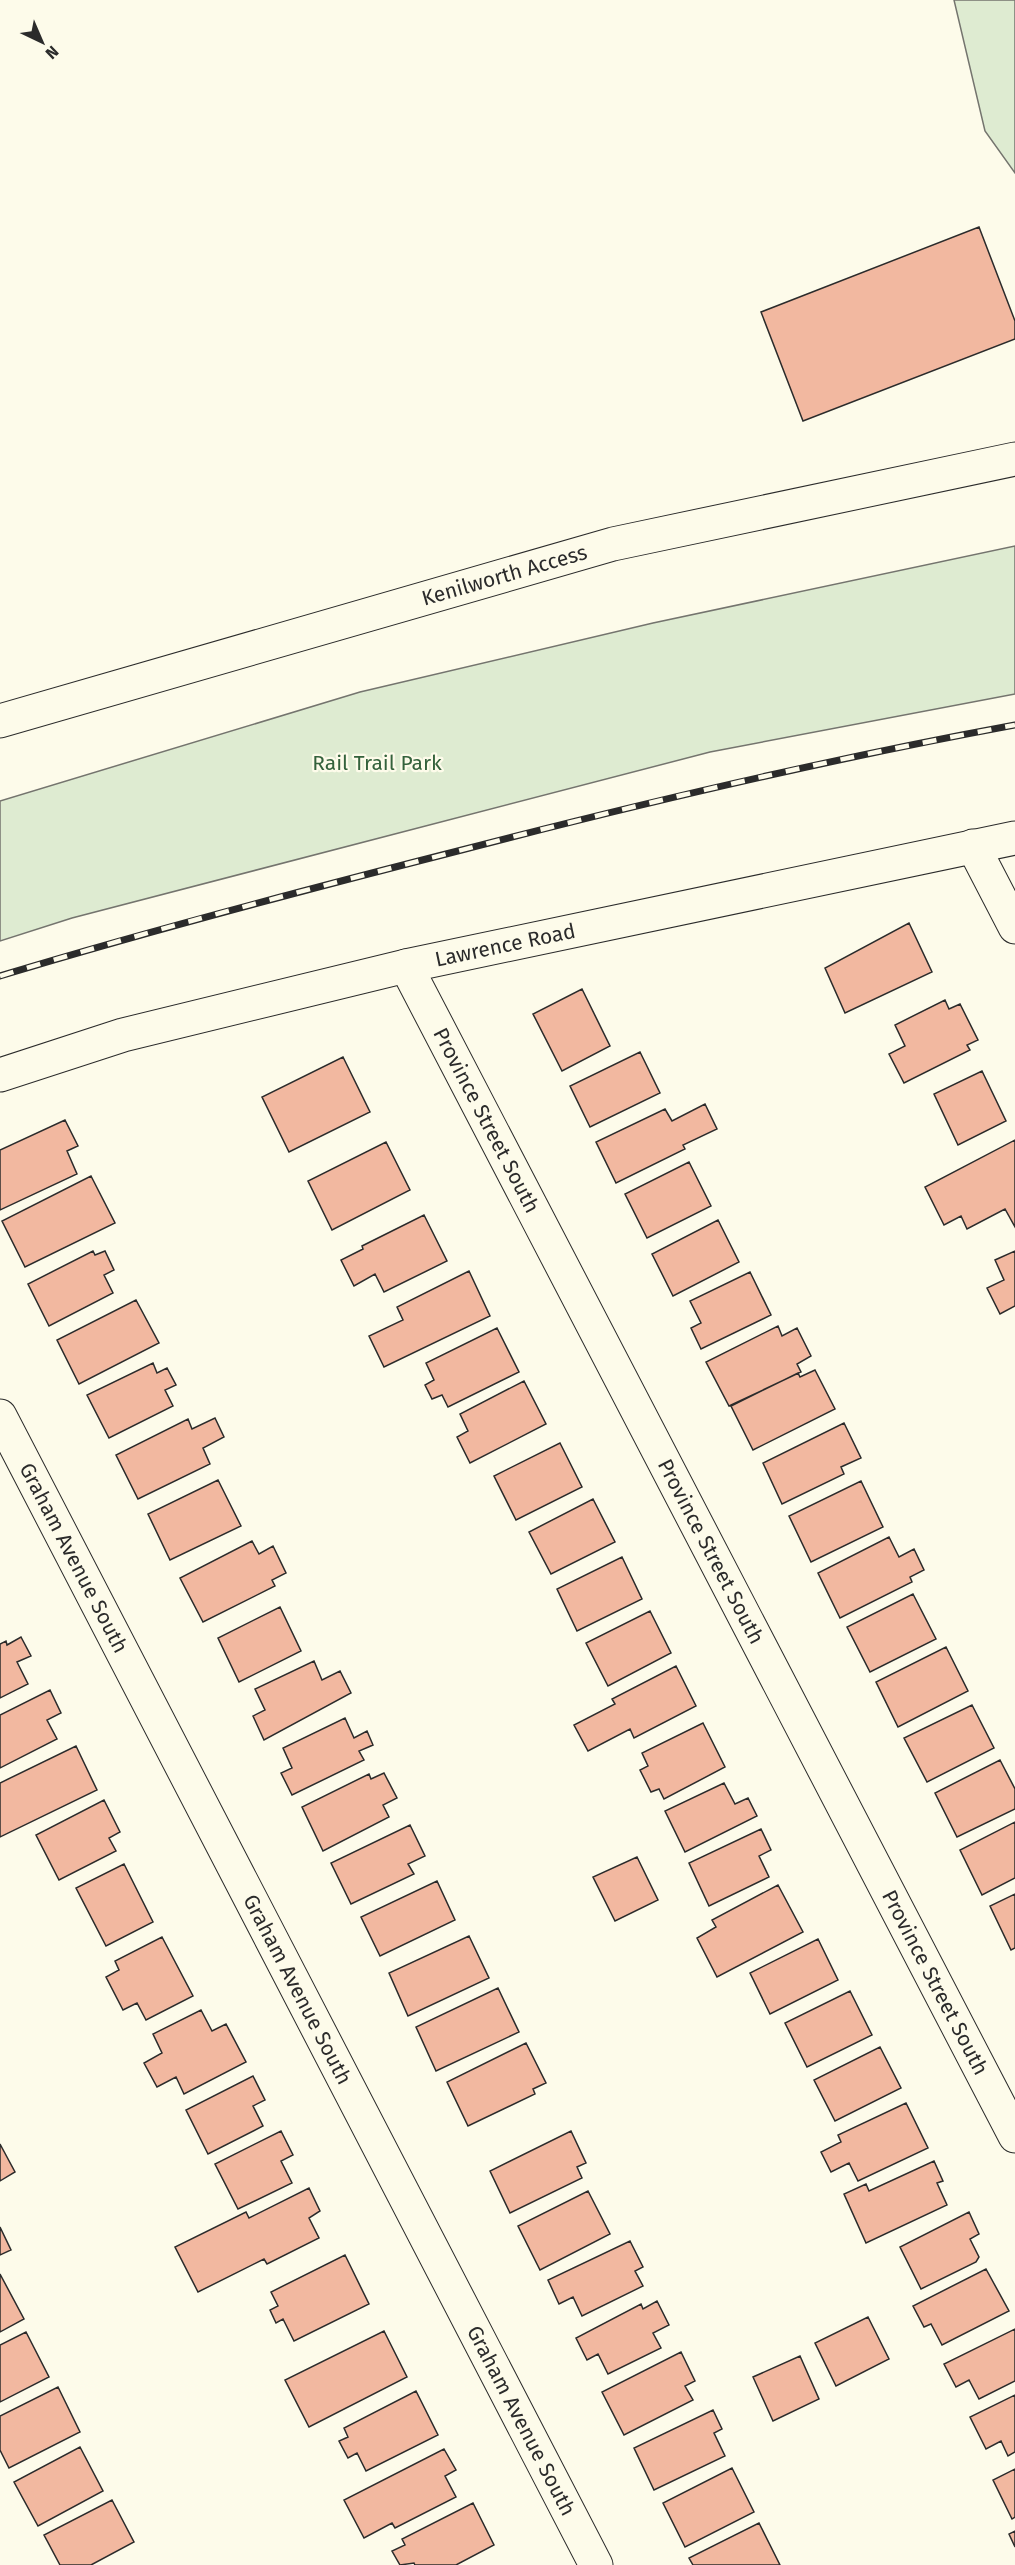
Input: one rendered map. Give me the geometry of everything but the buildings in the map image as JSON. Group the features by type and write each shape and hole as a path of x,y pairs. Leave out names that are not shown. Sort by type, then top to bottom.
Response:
{"street":[{"name":"Kenilworth Access","path":"0,721 613,544 1015,459"},
{"name":"Lawrence Road","path":"0,1075 123,1035 406,966 1015,838"},
{"path":"973,846 1015,927"},
{"name":"Province Street South","path":"406,966 1015,2136"},
{"name":"Graham Avenue South","path":"0,1416 596,2565"}],"green space":[{"path":"954,0 1015,0 1015,173 985,131"},
{"name":"Rail Trail Park","path":"1015,546 1015,694 710,752 72,918 0,941 0,801 360,692 653,623"}],"railway":[{"path":"0,976 223,912 587,818 801,768 1015,725"}]}
